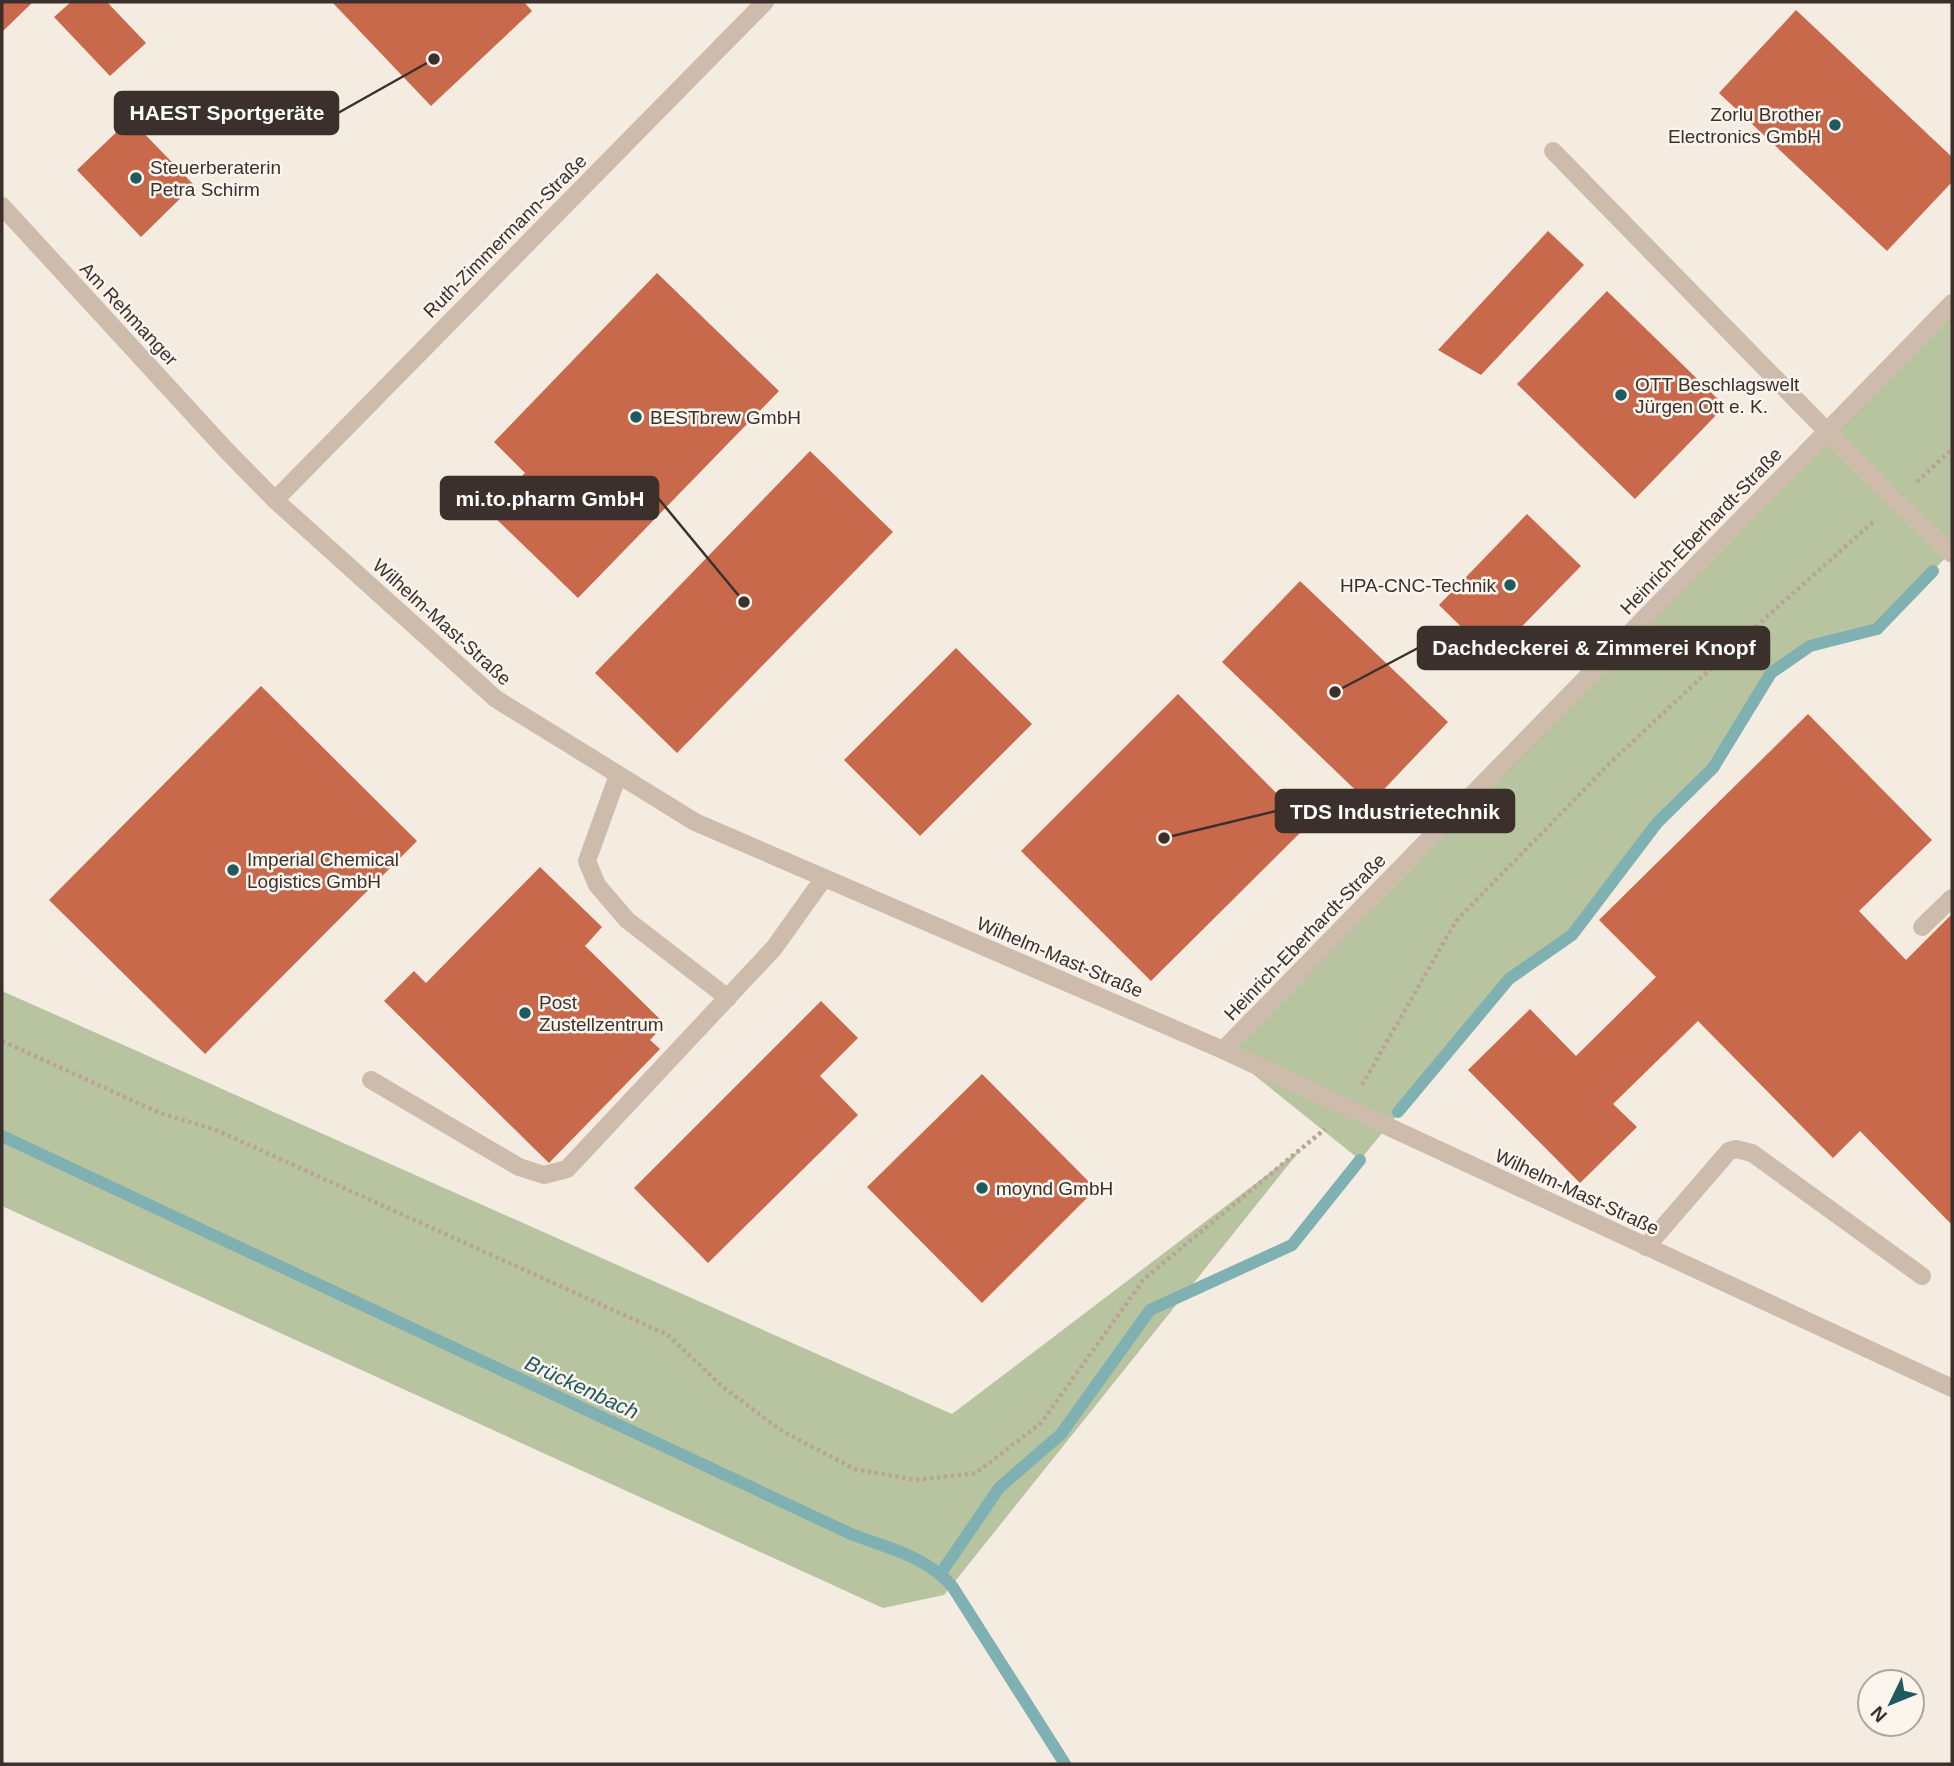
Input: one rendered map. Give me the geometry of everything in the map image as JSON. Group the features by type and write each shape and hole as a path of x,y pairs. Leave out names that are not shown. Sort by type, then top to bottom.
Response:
{"street":[{"name":"Ruth-Zimmermann-Straße","path":"275,500 765,2"},
{"path":"1553,152 1896,502 1952,554"},
{"name":"Am Rehmanger","path":"2,206 226,450"},
{"name":"Heinrich-Eberhardt-Straße","path":"1223,1050 1952,303"},
{"name":"Wilhelm-Mast-Straße","path":"226,450 275,500 496,699 695,822 1223,1050 1952,1388"},
{"path":"618,775 587,860 597,885 627,920 728,998"},
{"path":"371,1080 519,1167 544,1175 567,1169 774,948 824,878"},
{"path":"1922,927 1952,898"},
{"path":"1646,1247 1729,1151 1736,1149 1752,1153 1922,1276"}],"path":[{"path":"2,1041 160,1113 216,1130 668,1335 723,1387 782,1431 855,1469 916,1480 976,1473 1041,1423 1144,1279 1348,1109 1456,921 1612,761 1952,449"}],"green space":[{"path":"1952,303 1952,551 1877,629 1810,646 1771,673 1713,768 1657,823 1572,935 1509,979 1360,1160 1223,1050"},
{"path":"2,991 952,1414 1301,1149 944,1595 883,1608 2,1206"}],"building":[{"path":"2,2 33,2 2,32"},
{"path":"71,2 107,2 146,43 110,76 54,17"},
{"path":"332,2 524,2 532,11 431,106"},
{"name":"Zorlu Brother Electronics GmbH","path":"1796,10 1952,157 1952,182 1887,251 1719,93"},
{"name":"Steuerberaterin Petra Schirm","path":"130,119 194,185 141,237 77,170"},
{"path":"1548,231 1584,265 1481,375 1438,350"},
{"name":"BESTbrew GmbH","path":"657,273 779,391 578,598 488,511 525,473 494,442"},
{"name":"OTT Beschlagswelt Jürgen Ott e. K.","path":"1607,291 1725,406 1635,499 1517,384"},
{"path":"810,451 893,532 677,753 595,673"},
{"name":"HPA-CNC-Technik","path":"1527,514 1581,566 1492,657 1439,605"},
{"path":"1300,581 1448,722 1370,804 1222,662"},
{"path":"956,648 1032,724 920,836 844,760"},
{"name":"Imperial Chemical Logistics GmbH","path":"261,686 417,841 205,1054 49,900"},
{"path":"1178,694 1308,825 1151,981 1021,851"},
{"path":"1808,714 1932,840 1859,911 1906,960 1952,914 1952,1225 1860,1131 1833,1158 1698,1021 1613,1104 1637,1127 1580,1183 1468,1070 1530,1009 1576,1056 1656,977 1599,920"},
{"name":"Post Zustellzentrum","path":"540,867 602,927 585,946 665,1024 650,1040 660,1049 549,1163 384,1001 414,971 426,983"},
{"path":"821,1001 858,1038 820,1076 858,1115 708,1263 634,1188"},
{"name":"moynd GmbH","path":"982,1074 1096,1189 982,1303 867,1187"}],"waterway":[{"path":"1398,1112 1509,979 1572,935 1657,823 1713,768 1771,673 1810,646 1877,629 1933,571"},
{"name":"Brückenbach","path":"2,1136 851,1534 905,1554 930,1567 952,1586 1065,1764"},
{"path":"941,1573 999,1488 1061,1434 1150,1310 1292,1245 1360,1160"}],"place":[{"name":"HAEST Sportgeräte","path":"434,59"},
{"name":"Zorlu Brother Electronics GmbH","path":"1835,125"},
{"name":"Steuerberaterin Petra Schirm","path":"136,178"},
{"name":"OTT Beschlagswelt Jürgen Ott e. K.","path":"1621,395"},
{"name":"BESTbrew GmbH","path":"636,417"},
{"name":"HPA-CNC-Technik","path":"1510,585"},
{"name":"mi.to.pharm GmbH","path":"744,602"},
{"name":"Dachdeckerei & Zimmerei Knopf","path":"1335,692"},
{"name":"TDS Industrietechnik","path":"1164,838"},
{"name":"Imperial Chemical Logistics GmbH","path":"233,870"},
{"name":"Post Zustellzentrum","path":"525,1013"},
{"name":"moynd GmbH","path":"982,1188"}]}
